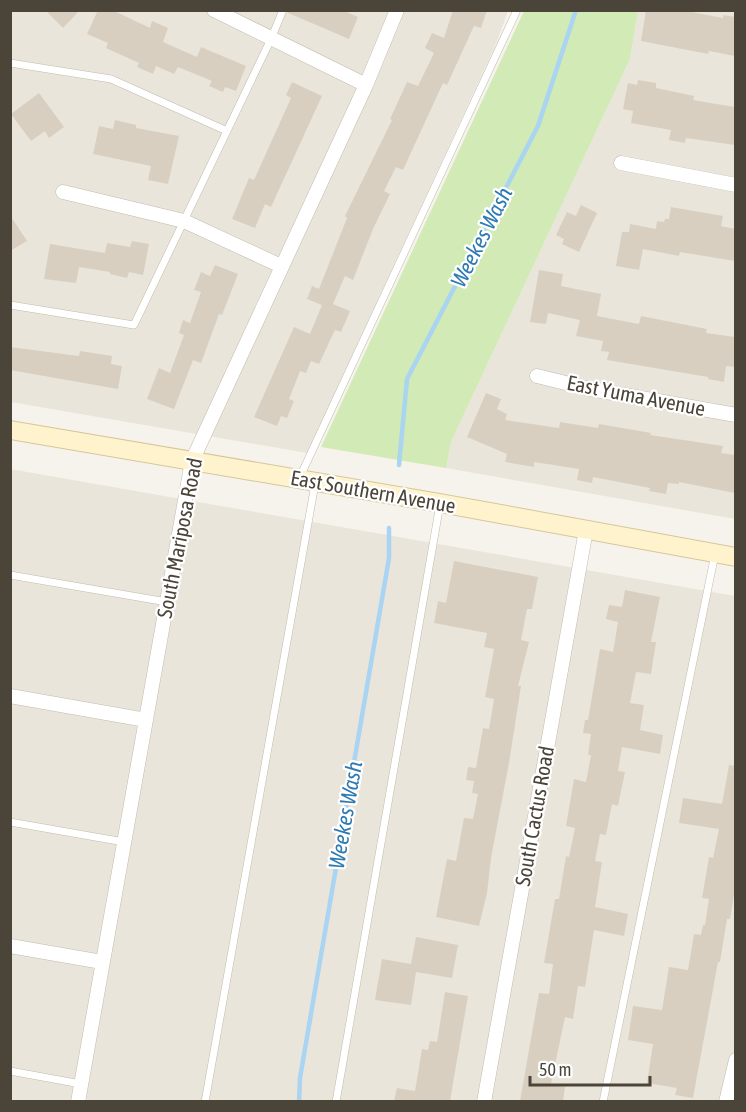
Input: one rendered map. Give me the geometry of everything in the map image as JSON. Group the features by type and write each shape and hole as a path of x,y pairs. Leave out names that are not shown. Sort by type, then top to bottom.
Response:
{"main road":[{"name":"East Southern Avenue","path":"10,430 440,503 735,557"}],"street":[{"path":"214,10 366,85"},
{"name":"South Mariposa Road","path":"78,1101 192,461 366,85 397,10"},
{"path":"621,163 735,185"},
{"path":"63,192 184,221 281,266"},
{"name":"East Yuma Avenue","path":"537,376 590,389 735,415"},
{"name":"South Cactus Road","path":"484,1101 586,530"},
{"path":"10,696 146,720"},
{"path":"10,946 102,963"},
{"path":"726,1101 735,1060"}],"lane":[{"path":"10,305 134,325 272,39 283,10"},
{"path":"205,1101 307,480 517,10"},
{"path":"10,63 111,79 227,131"},
{"path":"336,1101 440,503"},
{"path":"603,1101 715,553"},
{"path":"10,574 167,602"},
{"path":"10,822 124,842"},
{"path":"10,1071 81,1084"}],"shaded area":[{"path":"10,11 508,11 496,44 307,453 11,402"},
{"path":"638,11 735,11 735,519 446,468 451,442 630,59"},
{"path":"10,469 735,596 735,1101 11,1101"}],"green space":[{"path":"524,11 638,11 630,59 451,442 446,468 321,447"}],"building":[{"path":"45,10 80,10 63,28"},
{"path":"98,10 112,10 150,28 152,21 168,28 163,42 197,57 201,47 246,66 236,91 225,87 223,92 209,86 212,81 178,67 174,74 156,66 153,74 137,67 139,63 106,48 108,43 87,34"},
{"path":"288,10 342,10 358,17 349,39 288,13"},
{"path":"453,10 487,10 481,28 474,26 447,85 443,83 403,170 396,167 384,191 390,194 353,280 345,276 333,304 350,311 341,332 335,330 319,364 311,361 306,373 300,371 289,399 294,401 287,418 281,416 277,426 254,417 294,327 310,334 322,305 307,299 312,286 319,289 347,218 345,216 392,120 390,119 407,82 418,86 434,53 425,48 432,33 444,38"},
{"path":"646,10 681,10 723,18 723,15 735,17 735,56 709,51 708,54 641,41"},
{"path":"638,80 656,83 656,88 694,96 693,100 735,107 735,145 686,138 685,143 669,140 671,130 631,123 633,111 623,109 628,83 637,85"},
{"path":"292,82 322,96 271,207 265,204 255,228 232,219 249,178 254,180 291,98 286,95"},
{"path":"39,93 64,127 49,138 45,131 31,141 11,114"},
{"path":"115,120 136,125 136,128 179,136 168,184 148,180 151,166 93,154 99,126 113,129"},
{"path":"581,205 597,213 579,252 562,244 564,239 556,235 567,212 576,216"},
{"path":"671,207 723,216 721,226 735,229 735,261 680,252 679,256 643,249 639,270 616,266 622,232 629,232 630,224 656,229 657,221 664,222 665,219 669,219"},
{"path":"10,215 27,241 10,251"},
{"path":"132,241 149,244 143,275 129,272 127,278 110,274 110,272 79,267 76,283 44,279 50,244 105,253 107,243 130,247"},
{"path":"215,265 238,274 222,315 219,314 201,363 193,360 174,409 147,399 159,368 170,373 184,335 179,333 183,320 190,323 201,292 194,290 201,272 210,276"},
{"path":"539,270 563,274 561,286 601,294 597,316 639,324 641,316 707,329 706,333 735,337 735,367 726,366 724,382 708,379 708,377 607,360 609,352 601,351 603,341 576,336 580,320 548,313 546,324 530,322"},
{"path":"10,347 79,356 80,351 112,356 111,364 122,366 118,389 10,370"},
{"path":"486,393 501,399 497,409 507,414 505,420 559,428 560,422 598,428 599,424 651,433 650,435 723,446 721,453 735,455 735,493 679,482 679,484 668,483 666,494 649,491 650,488 593,477 592,483 577,480 579,469 534,462 534,467 505,462 507,454 467,437"},
{"path":"454,561 538,577 532,609 527,609 521,640 529,642 518,686 521,686 509,763 491,858 487,893 479,926 436,917 447,859 456,861 464,818 473,819 478,794 472,793 474,781 466,780 468,767 476,768 483,728 489,729 494,699 485,697 494,649 484,647 487,633 434,623 438,601 446,603"},
{"path":"625,590 660,597 651,642 656,642 651,674 636,672 630,703 644,705 640,730 663,735 660,754 622,747 618,771 625,772 618,806 612,804 606,835 600,834 595,861 602,862 595,907 628,914 624,936 594,930 585,987 578,986 573,1019 565,1017 551,1084 565,1087 563,1101 520,1101 539,993 549,994 553,964 544,963 555,899 559,899 566,856 569,857 575,828 566,826 574,779 586,782 591,755 588,755 591,734 583,733 585,720 588,720 600,649 613,652 618,622 606,619 609,605 622,607"},
{"path":"729,765 735,766 735,889 720,962 718,962 693,1098 675,1095 677,1088 647,1083 653,1044 628,1040 633,1006 662,1010 669,967 688,970 694,934 701,935 703,925 705,925 709,899 702,898 709,857 713,858 719,829 679,823 683,798 722,804"},
{"path":"416,937 458,945 452,978 416,972 411,1005 375,1000 382,959 411,964"},
{"path":"445,992 468,996 450,1101 394,1101 397,1088 415,1091 422,1049 428,1050 430,1041 437,1042"}],"waterway":[{"name":"Weekes Wash","path":"399,465 407,379 538,126 576,10"},
{"name":"Weekes Wash","path":"299,1102 300,1078 389,558 389,528"}]}
